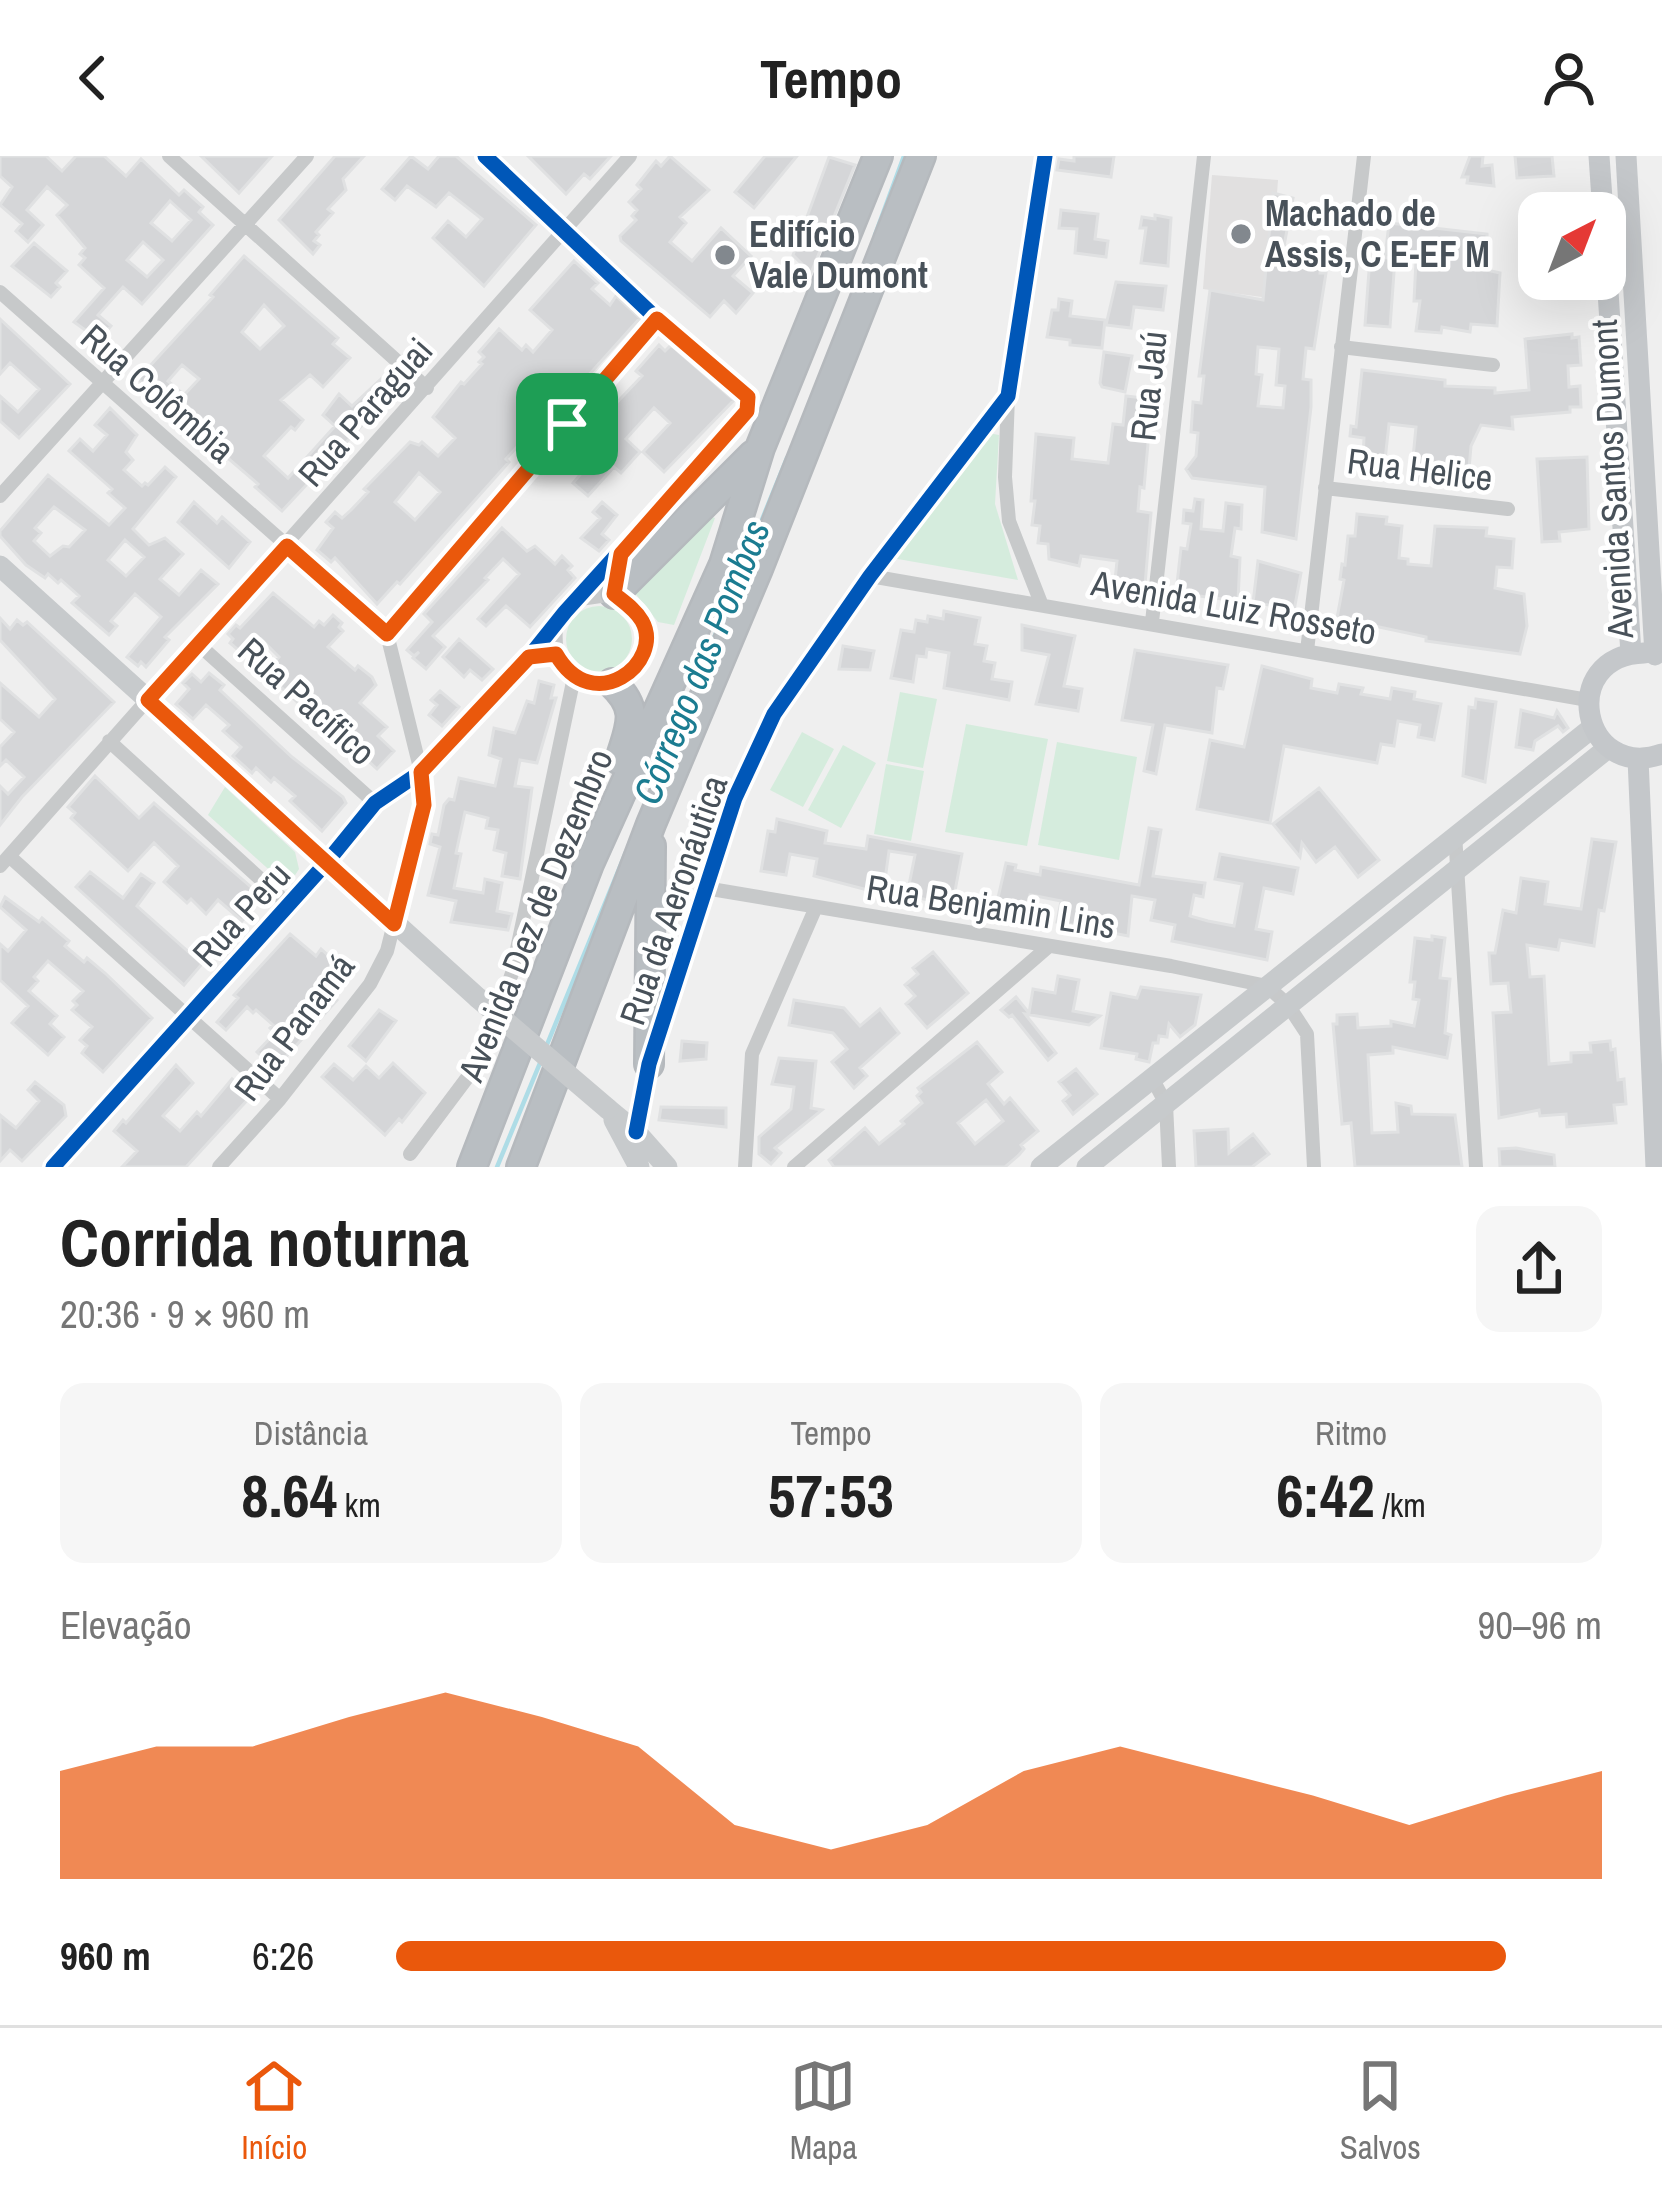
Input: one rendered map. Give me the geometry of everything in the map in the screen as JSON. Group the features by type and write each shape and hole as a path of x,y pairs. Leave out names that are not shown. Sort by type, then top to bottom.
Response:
{"highway":[{"name":"Avenida Dez de Dezembro","path":"472,1167 589,864 724,564 760,448 878,156"},
{"name":"Avenida Dez de Dezembro","path":"521,1167 651,824 924,156"},
{"path":"614,594 760,448"},
{"path":"589,864 633,715 626,697 612,683"},
{"path":"649,1064 651,824"}],"main road":[{"path":"1599,156 1602,192"},
{"name":"Avenida Santos Dumont","path":"1626,156 1658,657"},
{"name":"Avenida Santos Dumont","path":"1609,300 1631,654"},
{"path":"1653,756 1608,748 1592,728 1588,700 1602,669 1631,654 1658,657"},
{"path":"1653,756 1662,777"},
{"path":"1653,756 1656,1167"}],"street":[{"path":"169,156 427,388"},
{"path":"0,496 307,156"},
{"path":"484,156 657,319 748,397 747,411 556,627 556,654 574,677 588,683 612,683 643,653 646,632 641,620 614,594"},
{"name":"Rua Paraguai","path":"4,861 630,156"},
{"path":"1041,603 1009,521 1005,477 1008,396 1045,156"},
{"name":"Rua Jaú","path":"1152,622 1204,156"},
{"path":"1307,651 1364,156"},
{"name":"Rua Colômbia","path":"0,292 387,634"},
{"path":"421,772 387,634 657,319"},
{"path":"1341,347 1493,365"},
{"name":"Rua da Aeronáutica","path":"636,1132 649,1064 705,888 735,798 774,714 869,576 1008,396"},
{"name":"Rua Helice","path":"1325,488 1508,509"},
{"path":"614,594 621,554"},
{"path":"0,566 394,924 636,1132 667,1167"},
{"name":"Avenida Luiz Rosseto","path":"869,576 1588,700"},
{"path":"577,600 614,594"},
{"name":"Rua Peru","path":"53,1167 327,862 374,803 421,772 556,627"},
{"name":"Rua Pacífico","path":"198,644 374,803"},
{"path":"529,657 556,654"},
{"path":"410,1154 476,1066 489,1041 512,974 574,677"},
{"path":"1041,1167 1592,728"},
{"path":"109,741 289,905"},
{"path":"1087,1167 1608,748"},
{"name":"Rua Panamá","path":"220,1167 280,1100 370,984 387,951 424,805 421,772"},
{"path":"1510,791 1527,814"},
{"path":"1455,835 1476,1167"},
{"path":"4,861 280,1100"},
{"name":"Rua Benjamin Lins","path":"705,888 1267,986"},
{"path":"745,1167 752,1054 816,907"},
{"path":"794,1167 1048,947"},
{"path":"1267,986 1288,1005 1307,1034 1314,1167"},
{"path":"1151,1076 1166,1103 1169,1167"},
{"path":"608,1109 639,1167"}],"shaded area":[{"name":"Machado de Assis, C E-EF M","path":"1212,175 1278,180 1269,298 1203,289"}],"green space":[{"path":"988,433 999,435 995,504 1018,580 892,558"},
{"path":"707,515 715,518 674,625 658,622 630,587"},
{"path":"599,606 623,615 632,639 623,663 599,672 575,663 566,639 575,615"},
{"path":"900,692 937,699 923,768 887,761"},
{"path":"966,724 1048,739 1027,846 945,832"},
{"path":"802,732 834,749 803,807 770,790"},
{"path":"1057,742 1137,757 1119,860 1038,845"},
{"path":"843,745 876,763 841,828 808,810"},
{"path":"886,764 924,771 911,841 874,834"},
{"path":"225,787 295,852 299,869 290,883 285,884 208,815"}],"building":[{"path":"0,156 46,156 62,171 76,156 104,156 126,176 141,159 179,195 184,190 203,207 199,212 213,225 142,304 123,287 98,315 111,326 99,340 74,322 104,288 79,265 85,248 57,215 67,205 47,187 27,210 43,225 28,242 16,231 22,224 0,205 12,187 0,176","holes":["170,201 191,220 172,241 151,223","143,242 163,260 147,277 127,260"]},
{"path":"201,156 272,156 239,193"},
{"path":"335,156 364,156 343,179 346,190 328,209 333,213 316,232 314,241 320,245 313,254 279,220"},
{"path":"411,156 428,169 439,156 456,156 536,225 484,286 433,238 448,221 466,237 482,219 449,193 436,207 407,186 395,200 382,189"},
{"path":"528,156 611,156 590,179 584,174 566,194"},
{"path":"670,156 709,190 680,217 686,223 670,242 692,261 721,228 751,256 733,276 753,293 736,313 724,301 710,317 621,241 620,236 636,220 632,216 637,210 629,202 641,189 637,185 656,161 661,166"},
{"path":"765,156 797,156 754,208 735,192"},
{"path":"1074,156 1114,156 1111,177 1057,170 1059,159 1074,161"},
{"path":"1470,156 1483,156 1482,166 1492,165 1494,186 1467,183 1468,177 1462,177"},
{"path":"1515,156 1552,156 1554,176 1517,178"},
{"path":"829,157 855,165 811,273 793,255"},
{"path":"1273,193 1293,198 1284,246 1322,250 1320,273 1326,273 1314,349 1306,348 1303,379 1311,380 1311,407 1296,539 1262,532 1265,487 1192,478 1186,469 1196,456 1198,433 1191,432 1193,402 1201,403 1204,376 1199,376 1210,290 1263,300","holes":["1258,347 1279,349 1276,385 1285,386 1283,408 1258,406 1262,375 1256,374"]},
{"path":"1061,210 1098,214 1095,239 1108,241 1106,257 1075,253 1077,229 1059,228"},
{"path":"1155,215 1171,218 1168,266 1141,263 1146,228 1140,228 1142,217 1155,219"},
{"path":"1389,223 1487,234 1487,270 1500,273 1497,326 1471,324 1470,332 1442,327 1441,333 1416,331 1420,301 1414,301 1416,261 1395,259 1390,327 1365,325 1370,257 1385,258"},
{"path":"34,243 67,271 51,297 12,266"},
{"path":"244,256 338,338 333,344 350,358 323,387 310,375 281,400 303,420 264,456 288,478 335,426 323,415 339,394 352,406 381,379 394,390 384,401 381,398 364,417 367,420 282,511 255,487 258,484 208,441 206,444 138,379 213,297 210,295","holes":["264,305 284,326 260,349 242,332","182,365 199,379 184,395 168,381"]},
{"path":"574,261 598,283 592,289 610,305 616,296 640,318 377,604 335,558 331,562 317,550 333,528 326,522 335,512 342,518 351,510 368,492 364,489 410,442 422,442 438,456 455,438 433,417 482,364 484,357 479,352 499,329 522,350 526,345 533,352 552,330 530,310","holes":["419,473 440,492 415,520 395,502"]},
{"path":"1116,282 1166,286 1163,310 1134,307 1131,328 1106,325"},
{"path":"1059,299 1072,301 1070,316 1105,320 1102,348 1047,337"},
{"path":"0,319 70,384 19,438 0,421 0,396 18,412 39,389 10,363 0,374"},
{"path":"1572,334 1572,338 1579,337 1581,365 1568,366 1569,387 1580,386 1581,407 1512,417 1513,429 1481,425 1471,446 1468,480 1423,475 1423,481 1411,479 1416,427 1389,424 1383,478 1362,476 1364,438 1350,436 1351,426 1356,427 1362,370 1445,380 1445,386 1495,388 1495,393 1529,390 1525,339"},
{"path":"659,345 665,351 671,345 734,400 664,472 643,452 670,423 654,408 626,439 640,452 621,473 614,467 588,496 573,483 597,455 588,447 593,442 586,435 642,376 636,371"},
{"path":"1104,352 1132,356 1125,392 1102,387"},
{"path":"1126,396 1152,399 1138,511 1151,513 1145,585 1134,583 1133,593 1114,590 1117,561 1081,556 1079,566 1049,559 1048,544 1038,543 1040,526 1032,525 1035,501 1031,501 1036,434 1074,438 1072,459 1108,463 1113,424 1123,425"},
{"path":"110,408 137,435 126,452 133,460 124,470 142,486 165,467 176,477 133,529 149,545 165,538 183,554 160,579 179,595 201,570 218,584 165,637 169,640 146,667 127,657 161,617 135,594 111,621 117,626 109,635 72,603 79,596 61,580 58,583 48,574 45,578 26,565 0,536 48,475 109,525 125,508 108,493 112,489 69,451 80,439 93,451 107,435 95,425","holes":["54,507 85,530 69,547 50,556 34,541 41,533 35,528","125,540 144,557 126,576 108,560"]},
{"path":"1587,457 1589,529 1559,532 1560,541 1542,542 1537,459"},
{"path":"1195,499 1203,500 1201,529 1223,531 1226,503 1242,505 1241,529 1235,528 1231,556 1240,558 1238,601 1176,593 1181,548 1187,549 1191,524 1183,523 1184,510 1193,511"},
{"path":"194,502 217,523 222,517 250,542 229,568 178,522"},
{"path":"602,502 617,515 602,534 609,540 599,551 581,538 600,518 593,512"},
{"path":"1357,514 1387,517 1386,524 1402,526 1399,558 1408,559 1408,564 1431,566 1435,526 1487,528 1486,536 1514,539 1512,568 1497,567 1495,588 1524,594 1527,626 1520,654 1426,641 1426,637 1337,618 1342,564 1348,536 1355,536"},
{"path":"502,528 527,551 535,546 555,564 562,556 575,578 530,627 506,606 486,626 478,619 519,574 503,559 433,636 445,647 426,669 413,658 419,652 414,656 407,650 432,622 424,614"},
{"path":"1258,561 1301,573 1293,616 1269,612 1270,605 1253,603"},
{"path":"273,593 314,627 319,621 324,625 333,615 342,623 343,631 328,647 355,670 358,666 372,677 376,685 360,703 387,727 378,736 394,751 377,769 367,760 373,754 351,733 340,741 270,677 275,671 271,666 279,657 261,639 245,656 230,643 233,639 228,634 236,625 240,628"},
{"path":"944,611 980,618 975,644 987,646 984,661 995,663 992,679 1012,682 1009,700 944,688 949,653 927,649 926,657 917,656 913,682 891,678 901,630 914,632 916,620 943,619"},
{"path":"0,618 10,629 17,620 23,625 27,622 114,702 0,825 0,786 8,794 24,777 6,760 0,766 0,747 14,732 0,719 0,683 39,717 55,699 0,640"},
{"path":"1022,625 1075,636 1064,686 1082,689 1078,711 1036,704 1049,655 1022,650"},
{"path":"459,639 493,669 482,680 470,670 464,677 443,657"},
{"path":"843,646 874,651 870,670 839,669"},
{"path":"1135,650 1228,665 1223,689 1217,688 1212,733 1165,725 1156,774 1144,771 1153,725 1122,720"},
{"path":"1262,666 1312,679 1311,688 1337,693 1339,684 1390,699 1392,688 1415,692 1414,699 1441,704 1434,740 1418,737 1420,725 1398,721 1394,746 1381,744 1377,763 1284,746 1270,823 1197,809 1210,740 1244,747"},
{"path":"209,673 224,685 220,690 292,757 343,797 346,803 322,831 274,778 271,782 256,768 252,773 233,756 241,747 223,731 229,725 206,705 193,719 176,704 189,689 183,683 192,674 201,682"},
{"path":"539,681 554,685 551,698 556,698 537,763 520,760 515,786 532,788 520,879 502,876 506,853 494,850 498,830 486,828 488,818 465,812 456,853 461,854 454,888 483,893 485,879 502,883 497,911 512,914 508,930 451,922 456,901 428,895 440,847 430,844 432,834 438,835 444,805 454,800 459,778 495,786 501,759 489,755 494,728 515,733 527,701 534,703"},
{"path":"440,691 459,707 442,726 429,715 437,705 431,700"},
{"path":"1476,699 1496,702 1485,782 1463,776 1469,707 1475,708"},
{"path":"1521,710 1554,718 1557,711 1568,728 1563,732 1558,726 1535,741 1533,750 1516,747"},
{"path":"95,776 139,818 154,803 258,893 242,921 218,900 206,914 191,899 187,903 164,882 178,866 154,843 128,871 71,818 75,813 68,807"},
{"path":"1319,788 1379,860 1358,877 1335,847 1316,862 1302,843 1300,857 1273,824"},
{"path":"777,819 827,831 825,843 866,849 868,836 962,854 956,907 907,895 915,855 889,851 883,894 814,876 817,859 790,854 786,875 761,871 768,831 775,832"},
{"path":"1149,828 1161,830 1153,876 1205,883 1203,897 1194,895 1190,916 1208,921 1234,926 1242,884 1215,879 1220,854 1298,868 1293,894 1264,888 1256,929 1272,932 1267,960 1172,941 1175,925 1151,920 1155,900 1132,896 1128,936 1057,922 1061,901 1036,896 1030,895 1023,917 1001,914 1003,903 997,902 1006,863 1016,865 1015,870 1040,875 1041,867 1139,885"},
{"path":"1592,839 1616,842 1594,946 1560,940 1558,950 1527,945 1530,977 1544,976 1549,1064 1571,1062 1571,1053 1591,1052 1590,1043 1610,1041 1618,1080 1624,1079 1626,1104 1614,1105 1616,1123 1567,1127 1566,1114 1540,1116 1539,1110 1499,1118 1493,1013 1511,1012 1508,983 1491,984 1489,953 1495,953 1503,910 1516,913 1521,878 1548,882 1545,904 1581,909"},
{"path":"90,872 123,898 141,874 154,883 137,906 202,964 184,985 76,887"},
{"path":"5,897 39,922 42,918 69,941 65,946 84,962 87,958 152,1018 103,1072 82,1053 87,1046 80,1040 92,1027 72,1010 77,1005 73,1001 83,991 48,961 29,991 57,1016 50,1024 64,1037 48,1055 12,1023 28,1006 0,980 0,944 8,951 26,930 0,907"},
{"path":"290,934 316,956 321,949 339,965 322,986 337,1000 275,1069 257,1052 275,1033 256,1010 253,1013 247,1007 226,1030 217,1022 238,998 234,995"},
{"path":"1432,936 1445,938 1440,978 1450,979 1447,1058 1393,1047 1393,1053 1368,1055 1372,1133 1398,1132 1396,1103 1411,1106 1412,1114 1455,1115 1462,1167 1355,1167 1351,1123 1342,1124 1333,1024 1337,1024 1337,1015 1357,1014 1358,1028 1391,1026 1391,1021 1414,1026 1419,1000 1413,999 1415,982 1410,982 1415,938 1432,940"},
{"path":"933,952 968,993 927,1028 906,1004 915,996 905,985 918,974 913,968"},
{"path":"1058,976 1079,980 1073,1011 1100,1016 1089,1025 1025,1014 1056,1053 1048,1060 1012,1015 1001,1010 1016,997 1029,1013 1033,989 1055,993"},
{"path":"1141,987 1201,995 1195,1025 1180,1037 1169,1024 1167,1037 1159,1036 1158,1043 1153,1043 1149,1062 1136,1059 1137,1054 1101,1048 1111,993 1137,998"},
{"path":"794,1000 844,1008 860,1026 880,1009 899,1033 860,1068 867,1076 854,1088 832,1062 847,1049 833,1033 789,1025"},
{"path":"379,1010 396,1021 366,1061 349,1046"},
{"path":"682,1041 707,1043 706,1059 680,1061"},
{"path":"977,1042 1002,1072 988,1084 1004,1104 1010,1098 1038,1131 1005,1167 834,1167 829,1160 865,1128 879,1144 904,1124 901,1121 922,1103 918,1088","holes":["986,1100 1003,1121 975,1144 958,1123"]},
{"path":"779,1058 816,1061 811,1108 822,1110 775,1148 781,1153 771,1164 759,1154 759,1137 791,1109 794,1087 772,1084"},
{"path":"393,1063 425,1093 385,1135 322,1077 334,1064 353,1080 366,1066 379,1078"},
{"path":"176,1065 193,1083 163,1116 180,1131 197,1112 201,1116 232,1079 251,1096 186,1167 122,1167 137,1151 114,1131"},
{"path":"1076,1069 1097,1094 1073,1114 1063,1101 1070,1095 1059,1082"},
{"path":"35,1082 64,1105 66,1116 22,1161 10,1150 0,1161 0,1115 16,1128 39,1101 28,1090"},
{"path":"661,1107 726,1108 726,1127 659,1120"},
{"path":"1228,1129 1229,1153 1253,1134 1269,1154 1252,1167 1196,1167 1194,1131"},
{"path":"1499,1149 1554,1155 1555,1167 1500,1167"}],"waterway":[{"name":"Córrego das Pombas","path":"875,235 904,156"},
{"name":"Córrego das Pombas","path":"683,714 787,458"},
{"name":"Córrego das Pombas","path":"546,1047 626,852"},
{"name":"Córrego das Pombas","path":"497,1167 540,1063"}],"cycle path":[{"path":"53,1167 375,803 421,772 747,411 748,397 657,319 485,156"},
{"path":"636,1132 649,1064 735,798 774,714 870,576 1008,396 1045,156"}],"place":[{"name":"Machado de Assis, C E-EF M","path":"1241,234"},
{"name":"Edifício Vale Dumont","path":"725,255"}],"route":[{"path":"657,319 748,397 747,411 621,554 614,594 632,608 646,632 643,653 635,665 612,683 601,684 574,677 556,654 529,657 421,772 424,805 394,924 148,700 287,546 387,634 567,424 657,319"}]}
